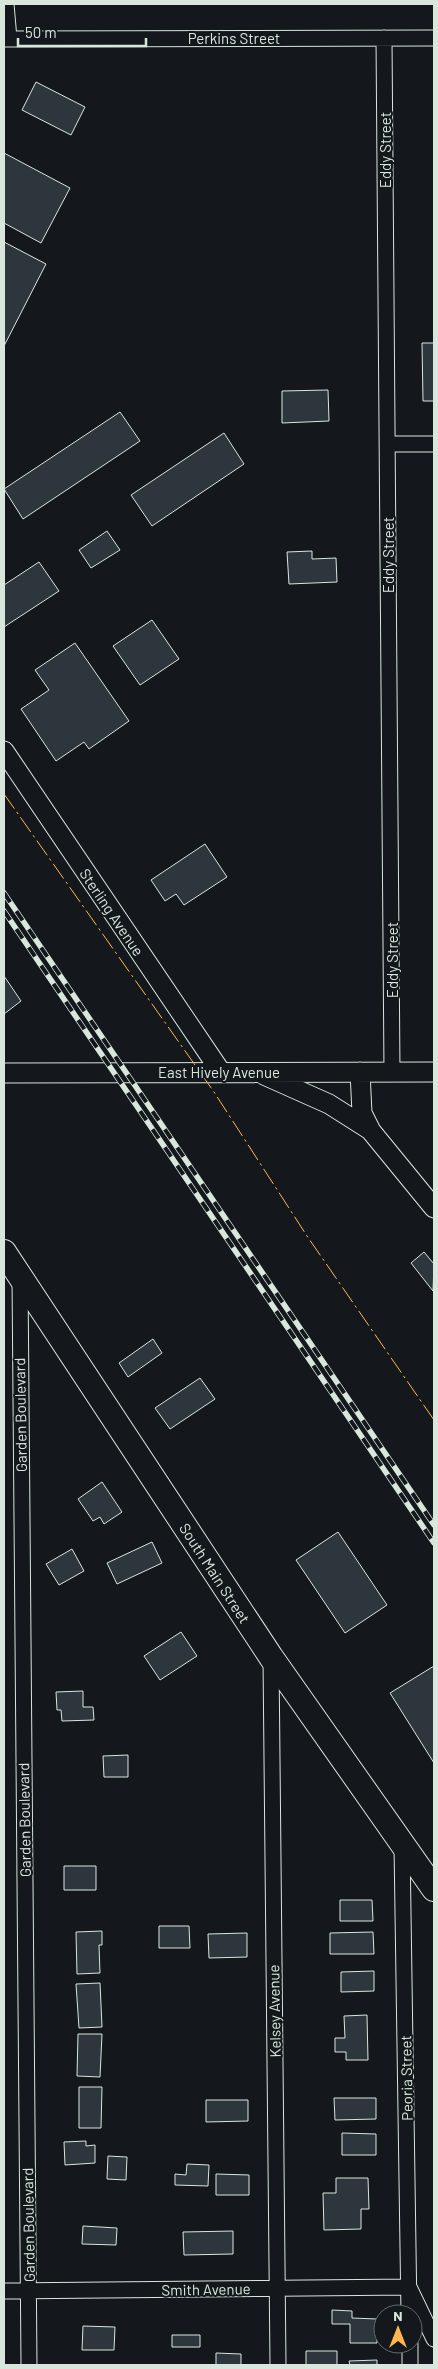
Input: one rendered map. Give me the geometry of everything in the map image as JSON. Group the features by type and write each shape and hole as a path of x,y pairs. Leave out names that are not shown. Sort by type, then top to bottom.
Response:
{"main road":[{"name":"South Main Street","path":"4,1252 271,1657 434,1889"}],"street":[{"path":"6,4 6,39"},
{"name":"Eddy Street","path":"384,38 392,1072"},
{"name":"Perkins Street","path":"6,39 434,38"},
{"path":"387,444 434,444"},
{"name":"Sterling Avenue","path":"4,751 221,1072"},
{"path":"256,1072 329,1104 371,1131"},
{"path":"360,1072 362,1113 371,1131 434,1208"},
{"name":"East Hively Avenue","path":"4,1073 434,1072"},
{"name":"Garden Boulevard","path":"20,1275 29,2365"},
{"name":"Kelsey Avenue","path":"271,1657 278,2365"},
{"name":"Peoria Street","path":"402,1841 409,2304"},
{"path":"409,2287 434,2339"},
{"name":"Smith Avenue","path":"4,2291 409,2287"}],"building":[{"path":"36,82 85,107 71,135 22,110"},
{"path":"4,153 70,188 41,243 4,223"},
{"path":"4,242 46,264 4,346"},
{"path":"422,343 434,343 434,401 423,401"},
{"path":"328,390 329,421 282,423 282,391"},
{"path":"120,412 140,441 23,519 4,489"},
{"path":"224,433 244,464 152,526 131,495"},
{"path":"107,531 120,550 91,568 79,550"},
{"path":"312,551 312,559 336,558 337,582 289,584 287,552"},
{"path":"39,562 59,591 4,627 4,585"},
{"path":"152,620 179,659 140,685 113,646"},
{"path":"75,643 129,721 89,749 84,742 56,761 21,709 49,690 35,670"},
{"path":"205,844 227,877 184,905 176,894 165,901 151,880"},
{"path":"4,976 21,1001 4,1014"},
{"path":"424,1252 434,1264 433,1291 411,1263"},
{"path":"153,1339 162,1353 128,1377 119,1363"},
{"path":"200,1378 215,1399 170,1429 155,1408"},
{"path":"102,1482 122,1512 104,1524 100,1517 93,1521 78,1499"},
{"path":"338,1532 387,1605 345,1633 296,1560"},
{"path":"152,1542 162,1563 117,1584 107,1563"},
{"path":"72,1549 84,1571 59,1585 46,1564"},
{"path":"181,1632 197,1656 160,1680 144,1656"},
{"path":"434,1666 434,1763 390,1693"},
{"path":"83,1691 83,1707 93,1707 94,1720 62,1721 61,1710 57,1710 56,1692"},
{"path":"128,1755 128,1777 104,1777 103,1756"},
{"path":"64,1866 96,1866 96,1890 64,1890"},
{"path":"340,1900 372,1900 373,1921 340,1921"},
{"path":"159,1926 189,1926 190,1948 159,1948"},
{"path":"102,1931 102,1945 99,1945 100,1973 77,1974 76,1932"},
{"path":"373,1932 374,1954 330,1954 330,1933"},
{"path":"247,1933 247,1957 209,1958 208,1934"},
{"path":"374,1971 374,1991 341,1992 341,1972"},
{"path":"100,1983 102,2027 79,2028 76,1984"},
{"path":"367,2015 368,2060 346,2060 346,2052 335,2052 335,2038 345,2038 344,2016"},
{"path":"78,2034 102,2034 100,2077 77,2076"},
{"path":"79,2087 102,2087 101,2128 79,2128"},
{"path":"334,2098 376,2098 376,2119 335,2120"},
{"path":"206,2100 248,2100 248,2121 206,2122"},
{"path":"342,2133 376,2134 376,2155 342,2155"},
{"path":"86,2141 86,2146 95,2145 95,2163 65,2165 64,2142"},
{"path":"108,2156 127,2157 126,2180 107,2179"},
{"path":"187,2164 209,2165 208,2186 175,2185 175,2174 186,2175"},
{"path":"216,2174 249,2175 249,2195 216,2195"},
{"path":"336,2178 368,2178 369,2209 361,2209 361,2229 324,2230 323,2193 336,2193"},
{"path":"83,2226 117,2228 116,2245 82,2244"},
{"path":"233,2231 233,2254 184,2255 183,2232"},
{"path":"332,2310 352,2311 352,2318 373,2319 373,2343 350,2343 350,2324 332,2324"},
{"path":"83,2326 115,2327 114,2350 82,2350"},
{"path":"172,2335 200,2335 200,2347 172,2347"},
{"path":"306,2351 337,2351 337,2365 306,2365"},
{"path":"216,2353 241,2354 241,2365 216,2365"},
{"path":"377,2360 377,2365 350,2365 349,2361"}],"railway":[{"path":"4,893 434,1525"},
{"path":"4,911 434,1543"}],"power":[{"path":"4,794 214,1092 307,1236 434,1420"}]}
